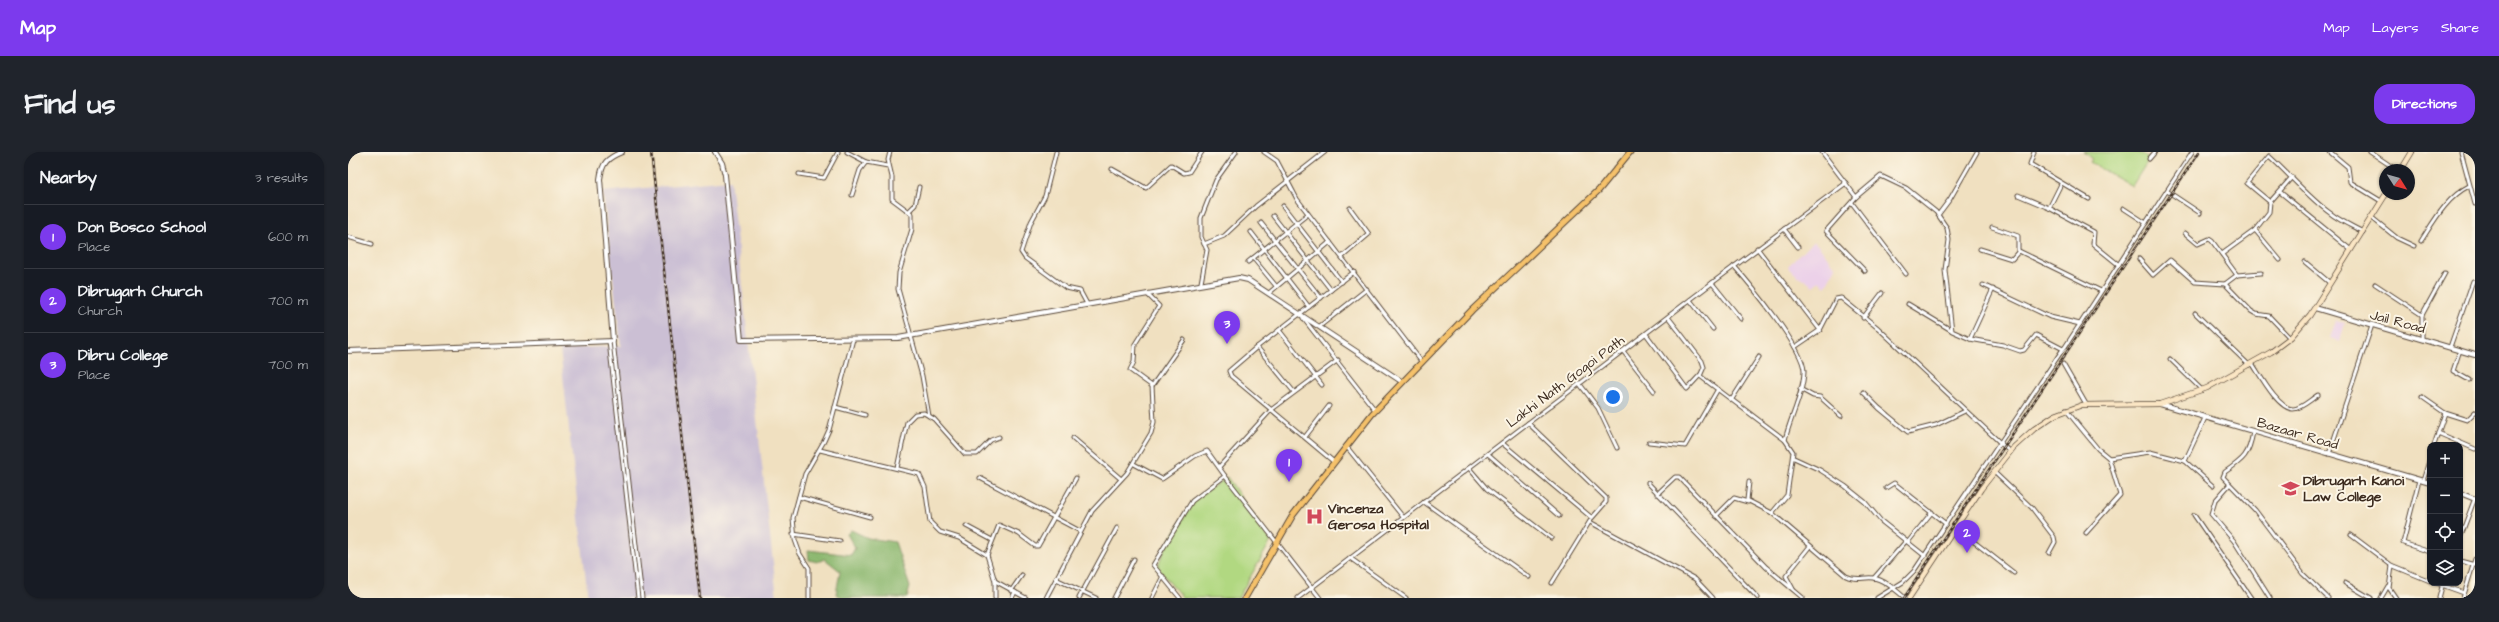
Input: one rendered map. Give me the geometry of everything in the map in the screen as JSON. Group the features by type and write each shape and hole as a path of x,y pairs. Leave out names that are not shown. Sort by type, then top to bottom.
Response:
{"main road":[{"path":"1245,598 1266,565 1276,542 1293,515 1375,410 1421,361 1599,190 1630,152"},
{"path":"2405,164 2412,152"},
{"path":"1909,598 1955,527 1994,472 2010,453 2045,420 2066,410 2086,404 2160,404 2202,390 2251,364 2290,338 2315,308 2382,201"}],"street":[{"path":"715,152 722,163 725,175 741,340 853,339 911,336 1201,283 1240,278 1248,280 1269,293 1401,381"},
{"path":"799,174 824,178 838,152"},
{"path":"846,152 866,162 888,166"},
{"path":"890,152 888,166 892,177 892,199 910,210"},
{"path":"1056,152 1045,196 1031,222 1021,252 1025,258 1066,288 1080,291 1087,304"},
{"path":"1112,169 1146,188 1170,165 1184,173 1188,172 1202,152"},
{"path":"1201,283 1207,251 1201,232 1201,218 1216,180 1236,152"},
{"path":"1264,152 1277,161 1286,182 1308,214 1421,361"},
{"path":"1204,244 1224,236 1286,182 1325,152"},
{"path":"1822,152 1856,197"},
{"path":"1938,215 1950,198 1977,152"},
{"path":"2034,152 2030,164 2061,184 2089,199"},
{"path":"2149,159 2155,152"},
{"path":"1877,598 1894,589 1914,571 1925,556 2001,444 2192,152"},
{"path":"2330,152 2348,167 2350,182 2382,201"},
{"path":"2370,152 2389,164"},
{"path":"2460,152 2469,186 2474,193 2475,204"},
{"path":"619,153 604,163 600,179 611,341 642,598"},
{"path":"2270,202 2246,183 2268,156 2329,213 2363,232"},
{"path":"852,195 860,170 866,162"},
{"path":"1865,271 1826,231 1856,197 1881,176 1887,177 1906,188 1938,215 1949,233 1945,270 1952,331"},
{"path":"2222,254 2255,230 2269,212 2270,202 2292,177"},
{"name":"Lakhi Nath Gogoi Path","path":"1298,598 1757,248 1846,184"},
{"path":"2049,208 2061,184"},
{"path":"2421,241 2446,205 2461,190 2469,186"},
{"path":"910,210 915,205 919,187"},
{"path":"2167,191 2200,212"},
{"path":"2280,192 2351,250"},
{"path":"2018,195 2049,208 2094,232 2092,244 2119,265"},
{"path":"1852,203 1906,274"},
{"path":"1283,206 1342,282"},
{"path":"1342,257 1369,234 1350,208"},
{"path":"2123,208 2146,223"},
{"path":"910,210 912,229 898,284 928,404 929,416"},
{"path":"1248,262 1308,214"},
{"path":"1273,216 1331,290"},
{"path":"2371,218 2397,238 2414,246"},
{"path":"1262,223 1321,298"},
{"path":"1980,249 2012,260 2018,251 2018,236 1992,227"},
{"path":"1784,229 1798,247"},
{"path":"2255,230 2280,260"},
{"path":"1250,232 1265,249 1309,307"},
{"path":"2185,234 2200,244 2210,240 2237,274"},
{"path":"348,237 372,244"},
{"path":"1269,293 1330,242"},
{"path":"1757,248 1820,330"},
{"path":"2018,251 2101,291"},
{"path":"1253,258 1276,286"},
{"path":"2139,259 2153,274 2170,260 2195,282 2225,284 2251,311 2259,315 2269,316 2290,338"},
{"path":"2305,262 2330,283"},
{"path":"1734,266 1795,347 1804,371 1785,440"},
{"path":"1334,462 1271,410 1230,373 1231,368 1354,272"},
{"path":"2426,340 2422,315 2445,273"},
{"path":"2225,284 2237,274 2261,274"},
{"path":"2450,347 2473,281"},
{"path":"1712,283 1741,319"},
{"path":"2375,284 2422,315"},
{"path":"1983,285 2050,317 2080,324"},
{"path":"1320,326 1367,289"},
{"path":"1970,339 1993,290"},
{"path":"1863,318 1882,293"},
{"path":"1147,294 1159,306 1135,344 1134,362 1130,370 1152,386"},
{"path":"1795,347 1820,330 1837,298 1878,328 2010,453"},
{"path":"1690,300 1713,329"},
{"path":"1908,304 1952,331 1970,339 2003,345 2020,351 2024,350 2038,335 2063,349"},
{"name":"Jail Road","path":"2315,308 2475,355"},
{"path":"2195,313 2251,364 2270,390 2288,408 2296,408 2318,395"},
{"path":"1300,314 1338,360 1375,410"},
{"path":"1646,334 1686,388 1700,375 1704,367 1702,361 1668,317"},
{"path":"2329,454 2372,325"},
{"path":"1279,330 1322,385"},
{"path":"809,598 809,568 800,554 793,534 793,518 807,469 820,450 835,407 853,339"},
{"path":"1046,598 1080,532 1097,503 1134,464 1154,426 1152,386 1184,340"},
{"path":"348,351 611,341"},
{"path":"1257,347 1294,392"},
{"path":"2460,350 2453,371 2469,380"},
{"path":"1623,351 1654,391"},
{"path":"1732,399 1759,357"},
{"path":"2170,358 2202,390"},
{"path":"1220,467 1271,410 1338,360"},
{"path":"2063,364 2086,404"},
{"path":"1700,375 1785,440 1793,452 1794,458 1787,495 1772,513"},
{"path":"1579,383 1598,408 1617,448"},
{"path":"1800,388 1814,396 1820,397 1841,416"},
{"path":"1649,442 1685,446 1718,389"},
{"path":"1863,392 1879,408 1908,432 1930,427 1965,411"},
{"path":"2422,397 2445,413 2467,420 2475,412"},
{"name":"Bazaar Road","path":"2160,404 2427,482"},
{"path":"1305,437 1329,406"},
{"path":"835,407 865,415"},
{"path":"2066,410 2098,449 2109,458 2120,495 2086,533"},
{"path":"897,468 907,422 915,414 924,413 929,416 965,454 977,454 991,440 999,437"},
{"path":"2435,442 2445,413"},
{"path":"2185,461 2205,418"},
{"path":"1528,423 1606,498 1606,502 1592,518 1552,584"},
{"path":"2253,432 2247,454 2240,462 2223,474 2229,485 2255,510 2303,574 2328,598"},
{"path":"2438,433 2475,449"},
{"path":"1073,438 1121,479"},
{"path":"1502,443 1592,518"},
{"path":"1346,446 1403,517"},
{"path":"820,450 919,474 923,480 932,527 959,538 987,555"},
{"path":"1134,464 1162,480 1195,456 1207,452 1320,598"},
{"path":"2109,458 2150,452 2185,461 2213,486"},
{"path":"1488,454 1559,516"},
{"path":"626,458 638,598"},
{"path":"1794,458 1820,470 1845,486 1865,502 1881,521 1925,556"},
{"path":"2427,465 2421,480 2403,543 2427,551"},
{"path":"1469,468 1487,489 1550,538"},
{"path":"1994,472 2032,508 2054,537 2055,542 2049,553"},
{"path":"1180,598 1153,565 1188,507 1196,497 1225,476"},
{"path":"1657,494 1677,476 1716,516 1803,598"},
{"path":"980,478 1080,532"},
{"path":"995,598 995,581 987,555 999,525 1019,534 1037,547 1076,478"},
{"path":"1749,482 1747,497 1749,502"},
{"path":"1648,483 1758,598"},
{"path":"1886,488 1894,483 1946,524"},
{"path":"2229,485 2215,501 2211,514 2234,541 2270,598"},
{"path":"2463,494 2475,498 2463,530"},
{"path":"799,497 870,517"},
{"path":"1716,516 1734,498 1749,502 1772,513 1810,546 1852,578 1874,578 1894,589 1905,598"},
{"path":"1424,502 1529,578"},
{"path":"1874,578 1932,512"},
{"path":"2194,515 2250,598"},
{"path":"1590,522 1695,579 1713,598"},
{"path":"966,526 992,540"},
{"path":"1955,527 2014,574"},
{"path":"1079,598 1117,528"},
{"path":"793,534 840,542"},
{"path":"2351,535 2392,566 2427,580"},
{"path":"1795,592 1786,576 1810,546"},
{"path":"1350,558 1406,598"},
{"path":"1114,598 1134,559"},
{"path":"2463,598 2475,559"},
{"path":"2463,562 2474,565"},
{"path":"2381,598 2388,586 2392,566"},
{"path":"1012,598 1013,592 1022,575"},
{"path":"1152,598 1163,576"},
{"path":"1056,579 1096,598"},
{"path":"995,581 1026,598"},
{"path":"2345,583 2371,598"},
{"path":"2388,586 2396,598"},
{"path":"2438,598 2442,586"},
{"path":"2448,586 2464,593"}],"shaded area":[{"path":"730,180 777,598 588,598 560,349 621,346 603,192"},
{"path":"1814,241 1836,267 1825,287 1819,281 1813,286 1790,270 1788,266"},
{"path":"2336,320 2345,322 2340,342 2330,338"}],"green space":[{"path":"2083,152 2138,152 2149,159 2132,186 2090,162 2092,159"},
{"path":"1227,477 1271,541 1238,598 1183,598 1157,568 1164,550 1194,500"},
{"path":"851,530 868,538 895,542 910,587 907,598 844,598 836,594 840,571 825,559 817,562 809,560 808,550 851,555 855,548 847,534"}],"railway":[{"path":"651,152 700,598"},
{"path":"1904,598 2199,152"}],"place":[{"name":"Dibru College","path":"1227,344"},
{"name":"Don Bosco School","path":"1289,482"},
{"name":"Dibrugarh Kanoi Law College","path":"2290,488"},
{"name":"Vincenza Gerosa Hospital","path":"1315,516"},
{"name":"Dibrugarh Church","path":"1967,553"}]}
